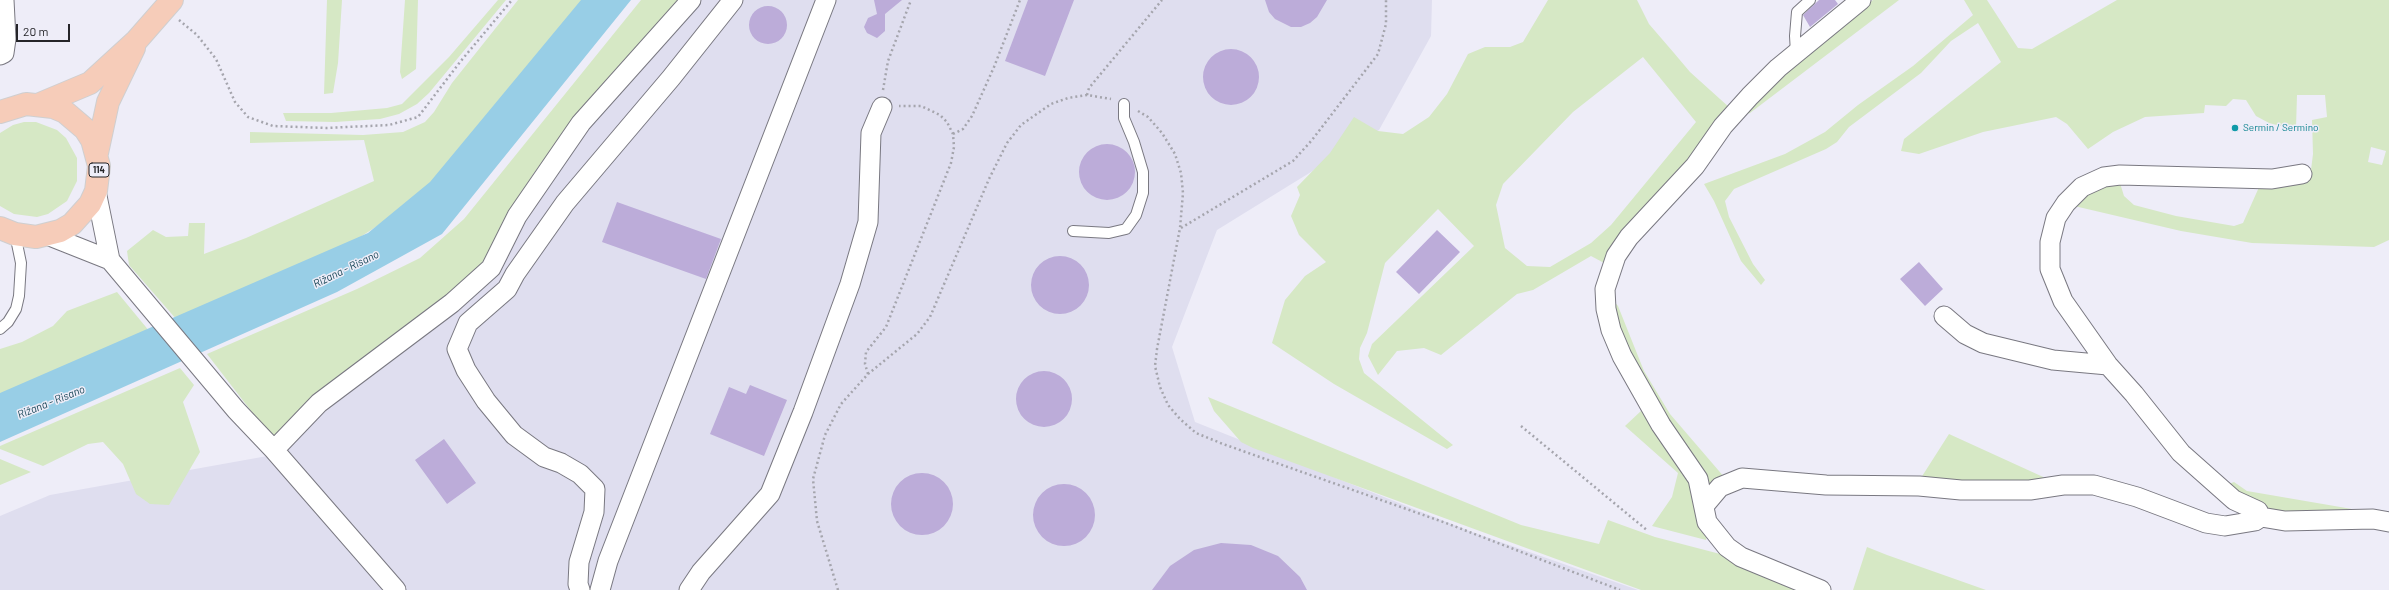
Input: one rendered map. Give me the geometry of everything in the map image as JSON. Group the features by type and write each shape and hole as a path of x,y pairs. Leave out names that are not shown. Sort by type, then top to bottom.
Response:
{"main road":[{"name":"114","path":"4,108 40,104 90,83 138,40 168,4"},
{"name":"114","path":"97,153 108,102 138,40"},
{"name":"114","path":"7,231 31,237 47,235 66,227 82,215 96,191 99,166 97,153 85,129 65,112 40,104"}],"street":[{"path":"0,55 4,53 6,38 4,0"},
{"path":"274,450 319,403 452,303 491,268 517,216 581,123 691,0"},
{"path":"580,590 578,584 579,562 594,512 595,489 580,474 562,463 544,457 514,435 486,401 466,370 457,349 468,323 507,289 515,274 565,203 671,78 733,0"},
{"path":"600,590 608,561 826,0"},
{"path":"1821,590 1741,557 1731,551 1708,522 1698,479 1650,407 1622,356 1611,330 1605,289 1616,256 1629,236 1696,166 1723,126 1750,96 1796,53 1861,0"},
{"path":"689,590 701,572 770,494 790,445 850,284 868,222 871,133 882,106"},
{"path":"2261,517 2258,511 2234,500 2207,478 2181,453 2134,394 2108,365 2063,301 2050,269 2050,242 2054,224 2066,203 2082,187 2104,177 2120,175 2272,179 2302,174"},
{"path":"96,191 114,264 236,410 274,450 396,590"},
{"path":"47,235 114,264"},
{"path":"1944,316 1965,334 1983,343 2053,360 2108,365"},
{"path":"1704,506 1720,487 1742,478 1826,485 1919,486 1961,490 2030,490 2063,485 2094,485 2137,497 2206,523 2225,526 2255,521 2261,517 2285,521 2373,519 2389,522"}],"lane":[{"path":"1796,53 1795,36 1797,12 1810,0"},
{"path":"1073,231 1109,233 1126,229 1136,215 1143,193 1143,172 1134,142 1124,118 1124,104"},
{"path":"0,329 8,322 16,309 19,296 21,264 7,231"}],"path":[{"path":"168,4 197,35 216,59 235,102 248,117 273,126 327,128 389,125 418,117 460,62 512,0"},
{"path":"868,374 865,364 866,352 886,327 951,163 954,147 953,134 947,122 931,109 910,105 882,106 888,61 910,0"},
{"path":"953,134 963,129 972,116 994,67 1020,0"},
{"path":"1087,94 1089,88 1162,0"},
{"path":"1180,228 1292,161 1312,140 1378,54 1386,24 1386,0"},
{"path":"838,590 817,521 813,480 825,435 841,404 868,374 917,334 930,317 962,241 1007,143 1021,125 1035,113 1050,104 1087,94 1124,104 1148,117 1162,133 1175,154 1181,173 1183,193 1180,228 1155,366 1160,387 1168,405 1180,419 1196,433 1620,590"},
{"path":"1522,426 1648,531"}],"shaded area":[{"path":"701,0 1432,0 1431,36 1379,130 1217,230 1172,347 1195,422 1472,532 1638,590 0,590 0,516 50,495 273,455 494,272 583,126"}],"green space":[{"path":"327,0 342,0 338,63 333,93 324,94"},
{"path":"405,0 418,0 416,69 402,79 400,72"},
{"path":"498,0 506,0 429,93 417,104 399,114 380,119 335,122 286,121 283,113 331,113 387,108 402,104 449,57"},
{"path":"518,0 585,0 501,109 411,204 328,258 177,320 129,265 127,251 153,230 166,237 188,236 189,223 205,223 204,254 246,238 374,181 364,140 250,143 250,132 363,135 403,132 425,122 434,112 452,83"},
{"path":"641,0 682,0 572,123 536,170 507,214 487,263 399,335 340,375 317,394 277,438 265,429 207,354 357,289 420,258 464,219"},
{"path":"1548,0 1637,0 1649,24 1690,72 1730,108 1606,264 1591,256 1533,290 1517,294 1441,355 1424,348 1397,351 1378,375 1368,356 1372,344 1474,246 1438,209 1385,263 1367,333 1360,348 1359,359 1364,373 1453,445 1447,449 1334,384 1272,343 1285,300 1305,276 1326,262 1299,235 1291,216 1300,195 1297,187 1330,153 1354,117 1378,131 1403,134 1429,117 1447,94 1468,54 1485,47 1510,47 1523,42","holes":["1643,57 1696,122 1611,225 1591,243 1550,267 1527,266 1505,248 1496,205 1503,184 1573,112"]},
{"path":"1873,0 1899,0 1750,113 1738,116 1801,56"},
{"path":"1964,0 1987,0 2018,48 2032,49 2117,0 2389,0 2389,240 2374,247 2252,243 2181,231 2070,205 2089,188 2120,183 2124,196 2134,205 2176,216 2234,226 2243,223 2260,185 2310,178 2313,154 2312,120 2327,117 2325,95 2297,95 2296,128 2288,128 2269,123 2256,116 2246,100 2233,99 2226,106 2205,105 2204,113 2145,117 2113,132 2088,149 2067,124 2056,117 1983,132 1919,154 1901,151 1904,139 2001,62 1978,23 1951,41 1921,73 1849,127 1837,142 1826,149 1734,189 1725,201 1729,217 1753,264 1765,280 1761,285 1741,261 1714,201 1704,184 1785,154 1825,132 1858,105 1913,66 1973,15","holes":["2371,147 2386,151 2382,165 2368,162"]},
{"path":"24,122 36,122 57,130 66,138 77,158 77,181 67,201 48,214 37,217 14,214 0,206 0,133 13,125"},
{"path":"117,292 150,332 0,394 0,349 22,342 53,326 67,311"},
{"path":"1611,298 1618,306 1644,371 1670,414 1725,478 1708,493 1620,340"},
{"path":"180,368 194,385 183,402 200,452 169,505 150,504 136,494 123,464 103,442 88,444 43,466 0,449 0,446"},
{"path":"1208,397 1521,525 1599,544 1608,520 1655,537 1724,555 1807,590 1641,590 1253,448 1241,442 1214,411"},
{"path":"1642,410 1689,474 1707,535 1706,540 1652,526 1672,497 1678,473 1625,426"},
{"path":"1949,434 2052,481 1919,481"},
{"path":"0,459 31,472 0,485"},
{"path":"2234,482 2247,491 2352,509 2355,516 2275,515 2226,485"},
{"path":"1867,547 1887,555 1986,590 1853,590"}],"water":[{"name":"Rižana - Risano","path":"581,0 631,0 442,234 337,292 0,442 0,393 368,233 430,182"}],"building":[{"path":"874,0 902,0 885,14 885,31 877,38 867,33 864,27 868,18 877,14"},
{"path":"1028,0 1074,0 1045,76 1005,61"},
{"path":"1265,0 1327,0 1317,17 1310,23 1301,27 1291,27 1275,19 1269,12"},
{"path":"1819,0 1835,0 1838,4 1810,27 1803,15"},
{"path":"768,6 778,9 784,15 787,25 784,35 778,41 768,44 758,41 752,35 749,25 752,15 758,9"},
{"path":"1225,49 1237,49 1247,53 1255,61 1259,71 1259,83 1255,93 1247,101 1237,105 1225,105 1215,101 1207,93 1203,83 1203,71 1207,61 1215,53"},
{"path":"1101,144 1113,144 1123,148 1131,156 1135,166 1135,178 1131,188 1123,196 1113,200 1101,200 1091,196 1083,188 1079,178 1079,166 1083,156 1091,148"},
{"path":"617,202 721,239 706,279 602,242"},
{"path":"1437,230 1460,252 1419,294 1396,272"},
{"path":"1060,256 1076,261 1084,269 1089,285 1084,301 1076,309 1060,314 1044,309 1036,301 1031,285 1036,269 1044,261"},
{"path":"1919,262 1943,289 1925,306 1900,279"},
{"path":"1038,371 1050,371 1060,375 1068,383 1072,393 1072,405 1068,415 1060,423 1050,427 1038,427 1028,423 1020,415 1016,405 1016,393 1020,383 1028,375"},
{"path":"750,385 787,400 764,456 710,434 729,387 746,394"},
{"path":"444,439 476,483 447,504 415,460"},
{"path":"916,473 928,473 944,482 951,492 953,504 951,516 944,526 928,535 916,535 905,530 896,521 891,510 891,498 896,487 905,478"},
{"path":"1064,484 1076,486 1086,493 1093,503 1095,515 1093,527 1086,537 1076,544 1064,546 1052,544 1042,537 1035,527 1033,515 1035,503 1042,493 1052,486"},
{"path":"1221,543 1251,545 1278,556 1300,577 1307,590 1152,590 1170,566 1194,550"}],"place":[{"name":"Sermin / Sermino","path":"2235,128"}]}
